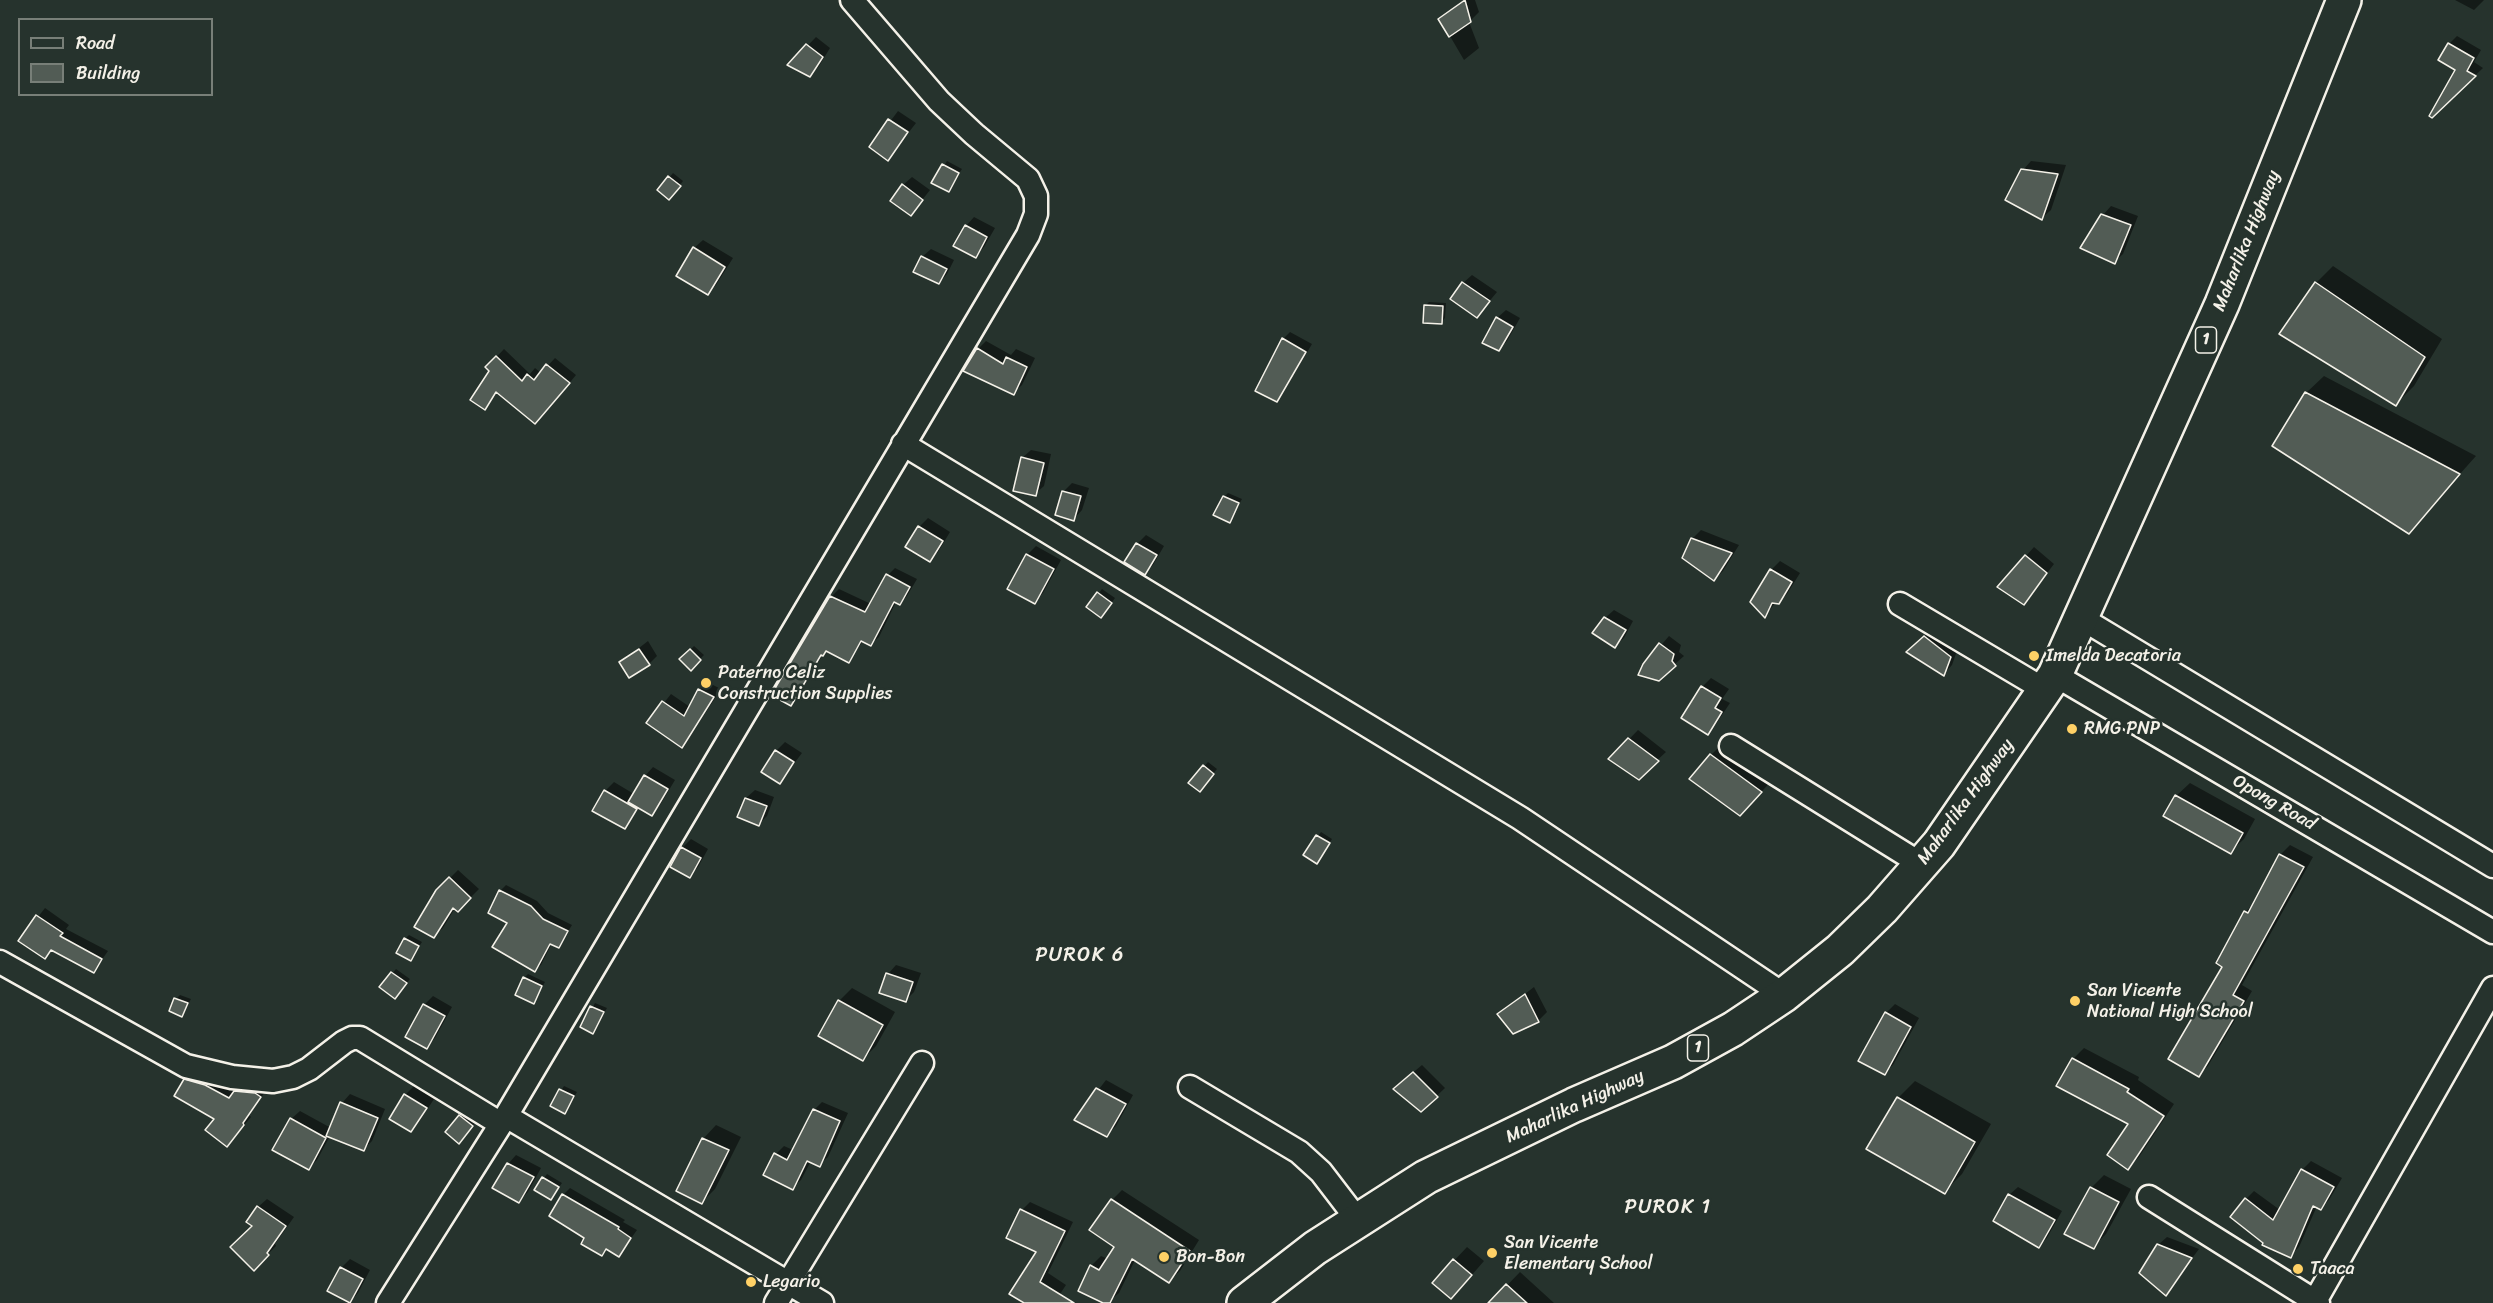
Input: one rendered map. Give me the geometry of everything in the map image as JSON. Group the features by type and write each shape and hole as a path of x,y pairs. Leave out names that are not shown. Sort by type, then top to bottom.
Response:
{"highway":[{"name":"Maharlika Highway","path":"1244,1303 1357,1219 1426,1177 1574,1105 1673,1062 1733,1029 1784,995 1840,950 1874,917 1921,864 1962,812 2050,682 2222,303 2344,0"}],"street":[{"path":"388,1303 504,1120 1028,236 1036,214 1036,196 1028,179 939,101 852,0"},
{"path":"903,444 1520,818 1784,995"},
{"name":"Opong Road","path":"1900,604 2050,682 2493,932"},
{"path":"2081,618 2493,866"},
{"path":"1731,746 1921,864"},
{"path":"0,962 186,1066 232,1077 273,1081 293,1077 309,1069 344,1042 352,1038 360,1038 470,1107 504,1120 782,1293 822,1303"},
{"path":"2149,1197 2316,1302 2493,988"},
{"path":"782,1293 922,1063"},
{"path":"1190,1087 1299,1152 1321,1172 1357,1219"}],"building":[{"path":"1465,0 1471,22 1449,37 1438,19"},
{"path":"2448,43 2474,58 2467,71 2476,76 2432,118 2429,116 2455,70 2438,60"},
{"path":"806,44 823,57 810,77 787,65"},
{"path":"888,119 908,132 888,161 869,147"},
{"path":"942,164 959,173 949,192 931,183"},
{"path":"2021,169 2058,174 2042,220 2005,200"},
{"path":"668,176 681,186 669,200 657,190"},
{"path":"902,184 923,200 911,216 890,201"},
{"path":"2101,214 2131,225 2115,264 2080,248"},
{"path":"965,225 987,237 976,258 953,246"},
{"path":"693,247 725,267 708,295 676,276"},
{"path":"921,256 947,269 939,284 913,272"},
{"path":"1462,282 1490,301 1477,318 1450,299"},
{"path":"2315,282 2425,357 2396,406 2279,334"},
{"path":"1424,305 1443,306 1442,324 1423,323"},
{"path":"1496,317 1513,327 1499,351 1482,343"},
{"path":"1282,338 1306,352 1277,402 1255,391"},
{"path":"977,348 1003,364 1006,357 1027,367 1014,395 963,371"},
{"path":"496,356 522,381 527,374 534,380 546,364 570,383 535,424 496,392 485,410 470,400 489,371 485,367"},
{"path":"2305,392 2460,474 2409,534 2272,446"},
{"path":"1021,457 1044,463 1036,496 1013,491"},
{"path":"1062,491 1081,496 1074,521 1055,515"},
{"path":"1223,496 1239,503 1230,523 1213,515"},
{"path":"918,526 943,541 930,562 905,547"},
{"path":"1691,538 1732,553 1714,581 1682,558"},
{"path":"1136,543 1157,555 1145,575 1124,562"},
{"path":"1026,554 1054,569 1035,604 1007,589"},
{"path":"2025,555 2047,573 2024,605 1997,587"},
{"path":"1770,569 1792,582 1779,604 1772,603 1765,618 1750,602"},
{"path":"886,574 910,587 900,605 894,602 871,646 861,641 849,663 826,651 823,656 821,655 791,706 771,695 830,596 865,612"},
{"path":"1097,592 1112,603 1101,618 1086,607"},
{"path":"1604,617 1626,630 1615,648 1592,633"},
{"path":"1924,636 1951,657 1944,676 1906,652"},
{"path":"1659,643 1674,654 1672,661 1676,666 1659,681 1638,675 1643,664"},
{"path":"639,649 650,665 629,678 619,662"},
{"path":"690,649 701,660 691,671 679,659"},
{"path":"1701,686 1721,698 1715,708 1722,712 1708,735 1681,718"},
{"path":"698,689 714,697 682,748 646,723 662,701 684,716"},
{"path":"1628,738 1659,761 1639,780 1608,759"},
{"path":"775,750 794,762 780,784 761,772"},
{"path":"1710,754 1762,792 1740,816 1689,779"},
{"path":"1203,765 1214,774 1200,792 1188,783"},
{"path":"644,775 668,789 652,816 628,802"},
{"path":"604,790 637,809 625,829 592,811"},
{"path":"2175,795 2243,833 2231,854 2163,816"},
{"path":"745,798 767,806 759,826 737,817"},
{"path":"1316,835 1330,843 1317,864 1303,855"},
{"path":"681,847 701,858 690,878 670,867"},
{"path":"2279,854 2304,867 2233,995 2244,1001 2199,1077 2168,1059 2222,967 2216,963 2244,911 2248,913"},
{"path":"449,877 471,898 458,912 453,908 434,938 414,927 436,890"},
{"path":"499,890 531,906 543,919 568,931 559,948 550,944 535,972 492,947 507,923 488,913"},
{"path":"36,915 63,933 60,936 102,959 94,973 51,950 45,959 18,941"},
{"path":"404,938 419,946 411,961 396,953"},
{"path":"391,972 407,983 395,999 379,987"},
{"path":"886,973 913,982 906,1002 879,993"},
{"path":"523,977 542,986 534,1004 515,995"},
{"path":"1525,994 1539,1022 1513,1034 1497,1014"},
{"path":"174,998 188,1003 182,1017 169,1011"},
{"path":"838,1000 883,1025 863,1061 818,1036"},
{"path":"423,1004 445,1016 427,1049 405,1037"},
{"path":"590,1006 604,1012 593,1034 580,1027"},
{"path":"1885,1012 1911,1027 1885,1075 1858,1061"},
{"path":"2072,1058 2129,1089 2127,1092 2164,1116 2128,1170 2107,1155 2128,1124 2056,1086"},
{"path":"1413,1072 1438,1097 1421,1112 1393,1089"},
{"path":"184,1079 205,1085 229,1098 234,1091 255,1093 261,1097 227,1147 205,1130 214,1119 174,1096"},
{"path":"1096,1088 1126,1104 1107,1137 1074,1120"},
{"path":"559,1089 574,1096 565,1114 550,1106"},
{"path":"404,1094 427,1108 411,1132 389,1119"},
{"path":"1897,1097 1975,1142 1945,1194 1866,1149"},
{"path":"340,1102 378,1118 364,1151 326,1136"},
{"path":"813,1109 840,1121 820,1167 807,1161 793,1190 763,1175 774,1153 787,1160"},
{"path":"459,1115 473,1126 459,1144 445,1132"},
{"path":"290,1118 326,1138 309,1170 272,1150"},
{"path":"702,1138 729,1150 702,1204 676,1191"},
{"path":"507,1163 534,1177 519,1203 492,1188"},
{"path":"2301,1169 2334,1187 2321,1210 2313,1206 2291,1258 2262,1245 2263,1243 2230,1217 2245,1198 2273,1220"},
{"path":"542,1177 559,1187 551,1200 534,1190"},
{"path":"2090,1187 2119,1202 2094,1249 2064,1234"},
{"path":"562,1194 619,1227 618,1229 631,1238 619,1257 606,1249 602,1256 581,1244 584,1238 549,1216"},
{"path":"2008,1194 2055,1220 2039,1248 1993,1221"},
{"path":"1111,1199 1190,1251 1169,1283 1132,1259 1110,1303 1103,1303 1078,1291 1090,1265 1099,1270 1114,1247 1089,1230"},
{"path":"257,1206 286,1226 267,1253 269,1255 254,1271 230,1247 252,1226 246,1222"},
{"path":"1020,1209 1065,1231 1040,1282 1074,1303 1024,1303 1009,1294 1036,1252 1006,1238"},
{"path":"2157,1244 2192,1258 2166,1296 2139,1273"},
{"path":"1453,1259 1472,1275 1451,1299 1432,1283"},
{"path":"340,1267 363,1279 350,1303 327,1291"},
{"path":"1506,1284 1527,1303 1488,1303"}],"place":[{"name":"Imelda Decatoria","path":"2034,656"},
{"name":"Paterno Celiz Construction Supplies","path":"706,683"},
{"name":"RMG PNP","path":"2072,729"},
{"name":"San Vicente National High School","path":"2075,1001"},
{"name":"San Vicente Elementary School","path":"1492,1253"},
{"name":"Bon-Bon","path":"1164,1257"},
{"name":"Taaca","path":"2298,1269"},
{"name":"Legario","path":"751,1282"}],"district":[{"name":"PUROK 6","path":"1080,956"},
{"name":"PUROK 1","path":"1668,1208"}]}
